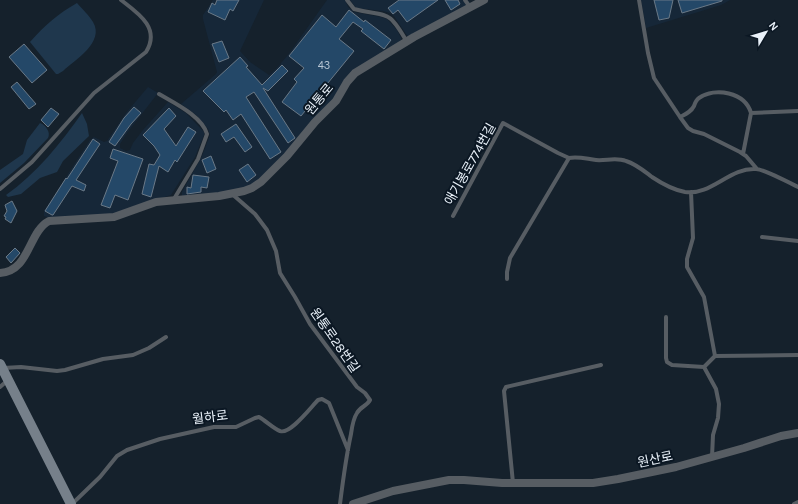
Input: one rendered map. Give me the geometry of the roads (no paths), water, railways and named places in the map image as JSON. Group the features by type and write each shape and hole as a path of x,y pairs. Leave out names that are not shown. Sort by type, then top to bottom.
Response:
{"street":[{"name":"원통로","path":"0,273 8,272 20,263 42,228 49,221 114,217 156,202 232,194 252,188 275,169 315,122 336,101 347,82 355,73 407,42 484,0"},
{"name":"월하로","path":"1,368 9,380 71,504"},
{"name":"원산로","path":"353,504 393,491 449,480 513,483 593,483 676,467 712,458 781,436 798,433"}],"lane":[{"path":"0,188 32,162 94,93 146,52 150,42 148,26 140,15 121,0"},
{"path":"347,0 354,9 384,14 390,17 397,25 407,42"},
{"path":"465,0 470,7"},
{"path":"639,0 654,78 688,128 726,144 743,154 758,168 798,187"},
{"path":"680,117 691,110 698,98 723,92 734,95 746,104 751,113 743,154"},
{"path":"159,94 191,114 202,125 207,134 198,159 174,199"},
{"path":"751,113 798,111"},
{"name":"애기봉로774번길","path":"453,216 503,123 569,158 576,156 586,159 625,160 660,181 683,191 691,192"},
{"path":"507,279 510,258 569,158"},
{"path":"715,356 704,297 687,267 687,259 693,238 691,192 708,188 742,171 758,168"},
{"name":"원통로28번길","path":"232,194 254,214 266,230 276,251 280,273 310,324 356,387 365,393 370,400 368,404 362,407 357,413 354,422 348,450 340,504"},
{"path":"762,237 798,241"},
{"path":"666,317 666,358 667,362 672,365 704,367 715,356 798,355"},
{"name":"월하로","path":"1,368 21,367 57,371 65,370 103,359 133,355 149,348 166,337"},
{"path":"513,483 504,391 506,387 601,365"},
{"path":"704,367 716,389 719,404 718,418 713,435 712,458"},
{"path":"0,387 9,380"},
{"name":"월하로","path":"71,504 100,477 118,456 127,450 160,439 214,427 236,427 259,417 278,430 286,432 298,422 318,400 322,399 329,403 348,450"},
{"path":"794,504 798,502"}]}
